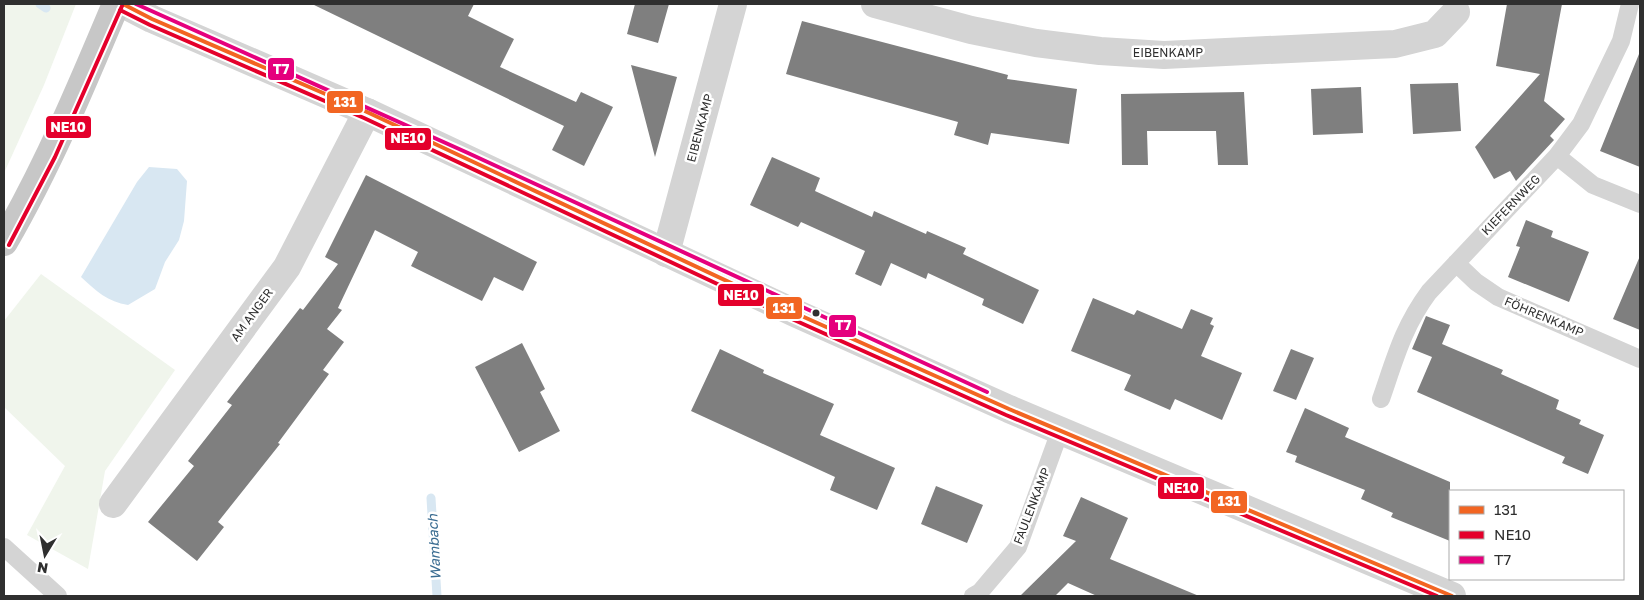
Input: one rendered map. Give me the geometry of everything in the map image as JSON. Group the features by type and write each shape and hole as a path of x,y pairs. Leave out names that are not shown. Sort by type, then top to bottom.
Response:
{"main road":[{"path":"4,242 32,194 80,92 116,4"}],"street":[{"path":"123,4 368,112 795,314 1060,431 1452,596"},
{"name":"EIBENKAMP","path":"666,253 733,4"},
{"name":"EIBENKAMP","path":"875,4 971,30 1036,43 1100,51 1164,55 1395,44 1435,34 1456,12"},
{"name":"AM ANGER","path":"113,504 287,267 368,112"}],"lane":[{"name":"KIEFERNWEG","path":"1381,399 1412,314 1429,292 1557,156 1585,116 1621,40 1630,4"},
{"path":"1557,156 1593,185 1640,204"},
{"name":"FÖHRENKAMP","path":"1456,263 1476,282 1498,297 1640,359"},
{"name":"FAULENKAMP","path":"973,596 980,592 1018,547 1060,431"},
{"path":"4,547 58,596"}],"shaded area":[{"path":"4,4 76,4 44,85 4,173"},
{"path":"149,167 177,169 187,181 184,221 179,240 165,262 155,289 128,305 121,304 108,299 81,277 137,182"},
{"path":"41,274 175,370 105,471 88,569 27,535 65,466 4,407 4,321"}],"building":[{"path":"312,4 474,4 468,16 514,39 500,67 576,102 581,92 613,107 584,166 552,150 564,126"},
{"path":"635,4 669,4 658,43 627,34"},
{"path":"1507,4 1562,4 1544,101 1565,119 1550,136 1554,140 1516,181 1510,171 1494,179 1475,147 1540,74 1496,66"},
{"path":"802,21 1008,75 1007,79 1077,89 1069,144 991,133 988,145 954,135 958,122 786,74"},
{"path":"1640,54 1640,167 1600,151"},
{"path":"631,65 677,77 655,157"},
{"path":"1458,83 1461,131 1413,134 1410,84"},
{"path":"1361,87 1363,133 1313,135 1311,89"},
{"path":"1244,92 1248,165 1218,165 1216,131 1147,131 1148,165 1122,165 1121,94"},
{"path":"772,157 820,178 815,191 872,217 874,211 926,234 927,231 966,248 963,254 1039,290 1023,324 982,305 984,299 928,273 926,279 891,263 881,286 855,274 865,251 801,222 798,227 750,205"},
{"path":"366,175 537,262 523,291 494,277 482,301 411,266 418,252 375,230 338,308 342,310 327,329 344,342 323,370 329,374 278,443 280,444 218,522 224,527 197,561 148,522 194,466 188,461 232,405 227,402 300,308 303,310 338,264 325,257"},
{"path":"1526,220 1553,231 1551,237 1589,252 1569,302 1508,277 1520,247 1516,246"},
{"path":"1640,256 1640,330 1613,319"},
{"path":"1093,298 1134,315 1137,310 1182,329 1191,309 1213,318 1210,324 1214,326 1201,356 1242,373 1222,420 1175,399 1170,410 1124,390 1131,375 1071,351"},
{"path":"1426,316 1450,325 1442,344 1503,370 1501,374 1559,400 1556,409 1581,420 1579,424 1604,435 1588,474 1562,463 1565,457 1417,392 1432,357 1412,349"},
{"path":"522,343 545,389 540,392 560,431 519,452 475,367"},
{"path":"720,349 764,370 763,373 834,404 820,435 895,468 877,510 830,490 835,477 691,411"},
{"path":"1291,349 1314,358 1296,400 1273,391"},
{"path":"1305,408 1349,428 1345,437 1450,482 1449,541 1391,517 1393,513 1361,499 1365,490 1295,462 1297,456 1286,452"},
{"path":"936,486 983,505 967,543 921,524"},
{"path":"1081,497 1128,518 1110,559 1199,596 1097,596 1068,583 1055,596 1020,596 1076,541 1063,536"}],"waterway":[{"name":"Wambach","path":"40,4 46,8"},
{"name":"Wambach","path":"431,498 437,596"}],"transit line":[{"name":"131","path":"123,4 152,19 367,112 795,313 1009,409 1452,596"},
{"name":"T7","path":"136,4 468,153 987,392"},
{"name":"NE10","path":"9,245 55,157 122,6"},
{"name":"NE10","path":"120,10 150,25 364,118 792,319 1006,415 1437,596"}]}
